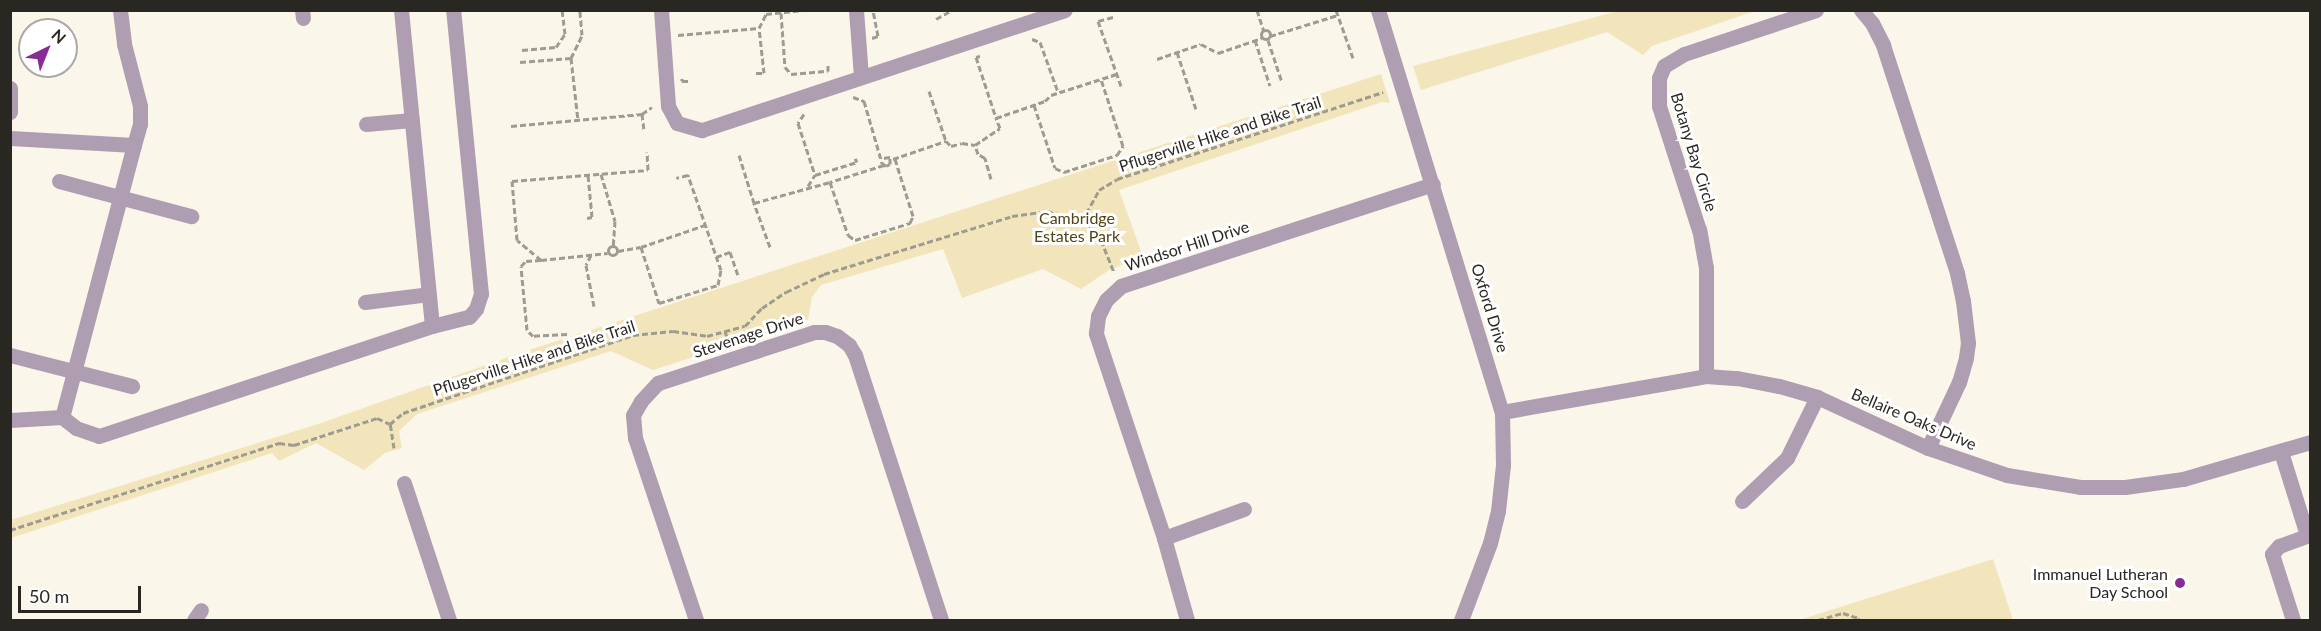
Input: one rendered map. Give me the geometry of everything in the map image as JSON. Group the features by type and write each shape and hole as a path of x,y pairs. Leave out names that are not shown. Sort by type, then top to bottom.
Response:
{"street":[{"path":"62,417 140,124 140,106 124,44 120,10"},
{"path":"401,10 432,326"},
{"path":"10,420 62,417 76,428 99,436 432,326 469,317 476,309 481,294 453,10"},
{"path":"661,10 668,106 677,123 702,130 1065,10"},
{"path":"856,10 861,77"},
{"name":"Oxford Drive","path":"1378,10 1502,412 1503,465 1498,510 1490,543 1461,621"},
{"name":"Botany Bay Circle","path":"1706,376 1706,268 1698,230 1659,106 1659,78 1664,66 1684,54 1816,10"},
{"path":"1861,10 1872,23 1883,45 1963,301 1968,343 1966,358 1959,382 1928,448"},
{"path":"10,88 10,112"},
{"path":"366,124 412,120"},
{"path":"10,138 134,145"},
{"path":"59,181 191,216"},
{"name":"Windsor Hill Drive","path":"1187,621 1164,538 1096,333 1098,316 1106,300 1121,286 1433,184"},
{"path":"365,302 429,294"},
{"name":"Stevenage Drive","path":"696,621 635,438 633,415 641,401 658,383 813,332 825,332 849,345 855,355 941,621"},
{"path":"10,355 132,386"},
{"name":"Bellaire Oaks Drive","path":"1502,412 1706,376 1779,386 1816,397 1928,448 2007,475 2036,481 2091,487 2125,487 2183,479 2310,442"},
{"path":"1742,501 1787,458 1816,397"},
{"path":"2281,452 2309,535 2279,546 2272,554 2293,621"},
{"path":"404,483 449,621"},
{"path":"1164,538 1244,509"}],"path":[{"path":"522,50 556,47 566,34 562,10"},
{"path":"578,120 571,57 582,35 580,10"},
{"path":"756,73 764,73 759,28 766,12 804,10"},
{"path":"870,38 878,36 873,10"},
{"path":"1257,10 1264,31 1262,38"},
{"path":"936,19 951,11"},
{"path":"781,13 785,67 792,74 828,70 828,65"},
{"path":"1157,59 1201,44 1218,53 1255,40 1269,38 1337,13 1353,58"},
{"path":"1113,16 1098,21 1121,86"},
{"path":"678,35 759,28"},
{"path":"1264,31 1268,32 1282,82"},
{"path":"1021,42 1032,39 1040,42 1058,92"},
{"path":"1255,40 1270,86"},
{"path":"1177,52 1196,110"},
{"path":"929,91 946,141 951,146 962,143 975,145 1000,128 976,57 988,54"},
{"path":"520,62 571,57"},
{"path":"996,118 1034,105 1058,92 1117,74"},
{"path":"1034,105 1055,168 1064,172 1117,155 1123,146 1101,79"},
{"name":"Pflugerville Hike and Bike Trail","path":"390,424 403,413 633,335 673,332 707,336 745,326 762,308 786,292 824,274 1012,216 1047,211 1082,221 1099,190 1117,179 1383,92"},
{"path":"845,100 855,97 864,101 884,165"},
{"path":"804,113 798,123 815,175"},
{"path":"511,126 642,114 644,130"},
{"path":"754,203 808,186 890,165 893,159 946,141"},
{"path":"975,145 978,154 985,158 991,179"},
{"path":"541,260 518,240 512,181 648,170 647,152"},
{"path":"739,155 770,248"},
{"path":"830,182 848,235 855,240 909,223 913,216 893,159 887,156 883,158"},
{"path":"808,186 815,175 857,162 855,158"},
{"path":"601,174 615,221 613,247 609,253"},
{"path":"640,247 659,303 718,285 721,270 688,174 676,178"},
{"path":"587,218 592,218 588,175"},
{"path":"1082,221 1101,240 1114,273"},
{"path":"567,334 533,336 527,330 521,266 526,261 609,253 615,255 618,251 640,247 705,225"},
{"path":"613,247 618,251"},
{"path":"716,257 730,252 738,274"},
{"path":"591,255 586,264 594,306"},
{"path":"725,331 728,342"},
{"path":"10,530 279,443 294,445 377,418 390,424 394,448"},
{"path":"1818,621 1843,613 1858,618 1859,621"}],"green space":[{"path":"1618,11 1755,11 1652,46 1643,55 1607,32 1421,90 1413,66"},
{"name":"Cambridge Estates Park","path":"1381,74 1390,103 1382,102 1119,190 1143,257 1109,270 1081,289 1043,269 962,298 943,249 821,285 812,297 808,320 653,370 611,351 417,414 399,431 402,448 385,453 364,470 316,443 279,461 272,453 11,538 11,520 318,424 523,352"},
{"path":"1993,559 2013,620 1799,620"}],"place":[{"name":"Immanuel Lutheran Day School","path":"2180,583"}]}
